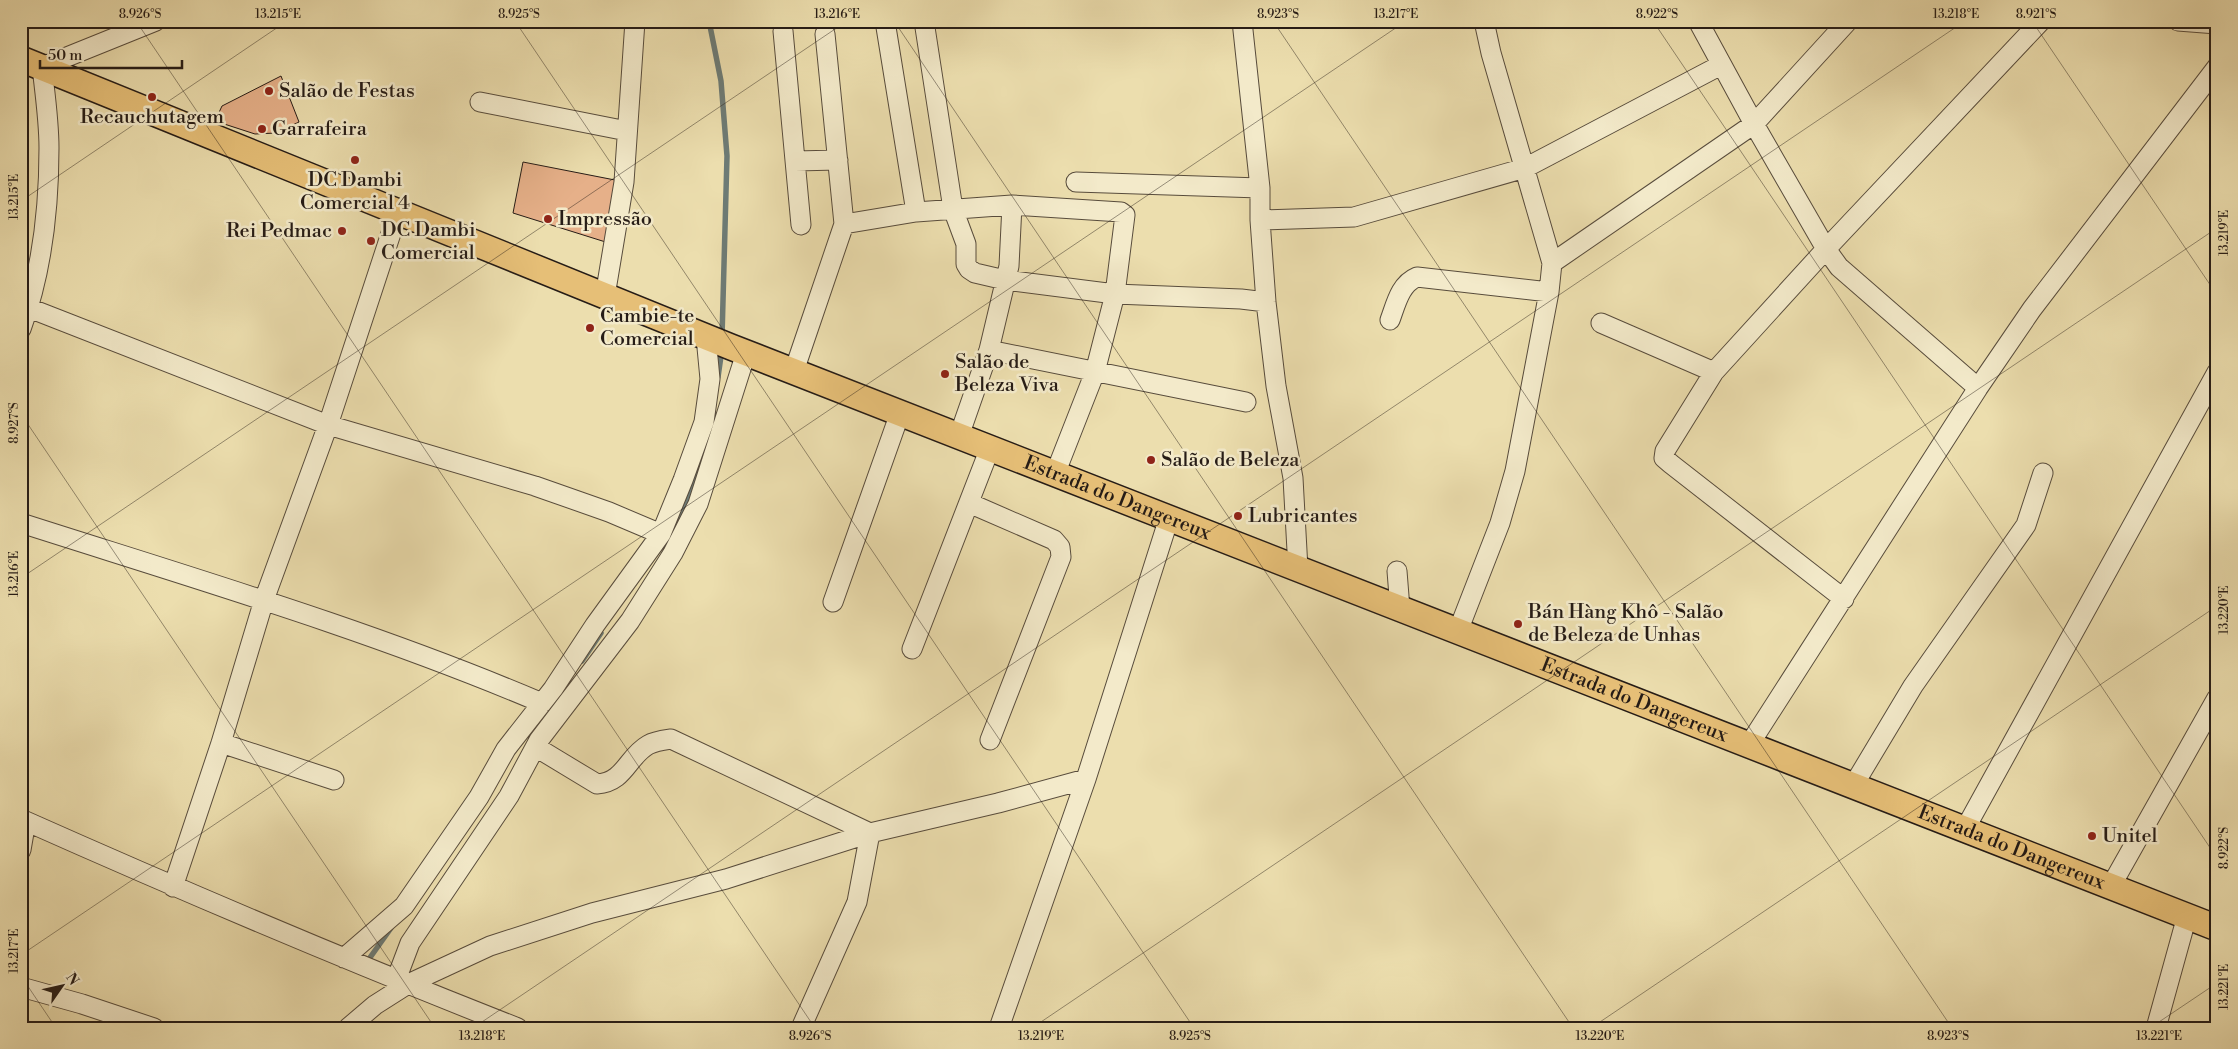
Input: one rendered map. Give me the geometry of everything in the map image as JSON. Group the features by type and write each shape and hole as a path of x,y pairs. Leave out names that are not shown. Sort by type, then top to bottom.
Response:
{"main road":[{"name":"Estrada do Dangereux","path":"32,63 723,344 2217,928"}],"street":[{"path":"21,329 29,308 41,252 49,147 32,63 156,21"},
{"path":"605,296 623,189 635,21"},
{"path":"885,21 916,212"},
{"path":"924,21 953,209 966,244 966,264 969,269 974,273 1005,280 1115,294 1241,299 1266,302"},
{"path":"1242,21 1260,188 1260,220 1266,302 1276,386 1293,478 1298,569"},
{"path":"1458,631 1500,523 1515,471 1549,292 1552,263 1491,53 1484,21"},
{"path":"1698,21 1754,124 1826,249 1839,266 1854,280 1978,388"},
{"path":"1552,263 1754,124 1848,21"},
{"path":"1844,599 1664,458 1665,452 1714,372 1826,249 2041,21"},
{"path":"2178,21 2217,24"},
{"path":"783,31 801,225"},
{"path":"794,372 844,224 825,34"},
{"path":"1260,220 1354,216 1525,168 1721,65"},
{"path":"1749,745 1978,388 2032,309 2217,67"},
{"path":"480,102 626,131"},
{"path":"795,162 838,160"},
{"path":"1076,182 1260,188"},
{"path":"844,224 916,212 1012,205 1121,212 1125,215 1115,294 1095,372 1055,474"},
{"path":"959,436 989,350 1011,254 1012,205"},
{"path":"173,887 221,743 264,600 328,425 398,212"},
{"path":"1390,320 1401,290 1409,280 1417,277 1549,292"},
{"path":"29,308 328,425 536,486 609,512 661,534"},
{"path":"1601,323 1714,372"},
{"path":"344,958 404,906 479,796 506,749 542,703 661,534 704,422 710,378 723,344"},
{"path":"402,982 410,943 509,796 539,740 630,621 673,553 698,504 723,344"},
{"path":"989,350 1246,402"},
{"path":"1965,829 2217,372"},
{"path":"833,602 900,413"},
{"path":"912,649 990,448"},
{"path":"1853,786 1913,686 2026,525 2043,473"},
{"path":"968,503 1054,540 1060,547 1061,557 990,740"},
{"path":"999,1028 1086,779 1169,518"},
{"path":"21,523 264,600 470,672 542,703"},
{"path":"1397,571 1400,609"},
{"path":"2111,886 2217,698"},
{"path":"538,745 539,749 597,784 614,781 646,746 653,742 671,739 870,833"},
{"path":"221,743 334,780"},
{"path":"348,1028 402,982 490,946 592,913 726,879 870,833 998,803 1086,779"},
{"path":"21,850 24,820 173,887 518,1028"},
{"path":"802,1028 857,902 870,833"},
{"path":"2156,1028 2188,916"},
{"path":"21,987 82,1004 154,1028"}],"building":[{"name":"Salão de Festas","path":"281,76 299,122 276,133 255,134 215,121 222,106"},
{"path":"523,162 620,181 612,244 513,213"}],"waterway":[{"path":"709,21 721,81 727,156 722,337"},
{"path":"718,377 722,349"},
{"path":"674,524 685,505 698,466"},
{"path":"582,661 601,633"},
{"path":"369,959 391,928"}],"place":[{"name":"Salão de Festas","path":"269,91"},
{"name":"Recauchutagem","path":"152,97"},
{"name":"Garrafeira","path":"262,129"},
{"name":"DC Dambi Comercial 4","path":"355,160"},
{"name":"Impressão","path":"548,219"},
{"name":"Rei Pedmac","path":"342,231"},
{"name":"DC Dambi Comercial","path":"371,241"},
{"name":"Cambie-te Comercial","path":"590,328"},
{"name":"Salão de Beleza Viva","path":"945,374"},
{"name":"Salão de Beleza","path":"1151,460"},
{"name":"Lubricantes","path":"1238,516"},
{"name":"Bán Hàng Khô - Salão de Beleza de Unhas","path":"1518,624"},
{"name":"Unitel","path":"2092,836"}]}
